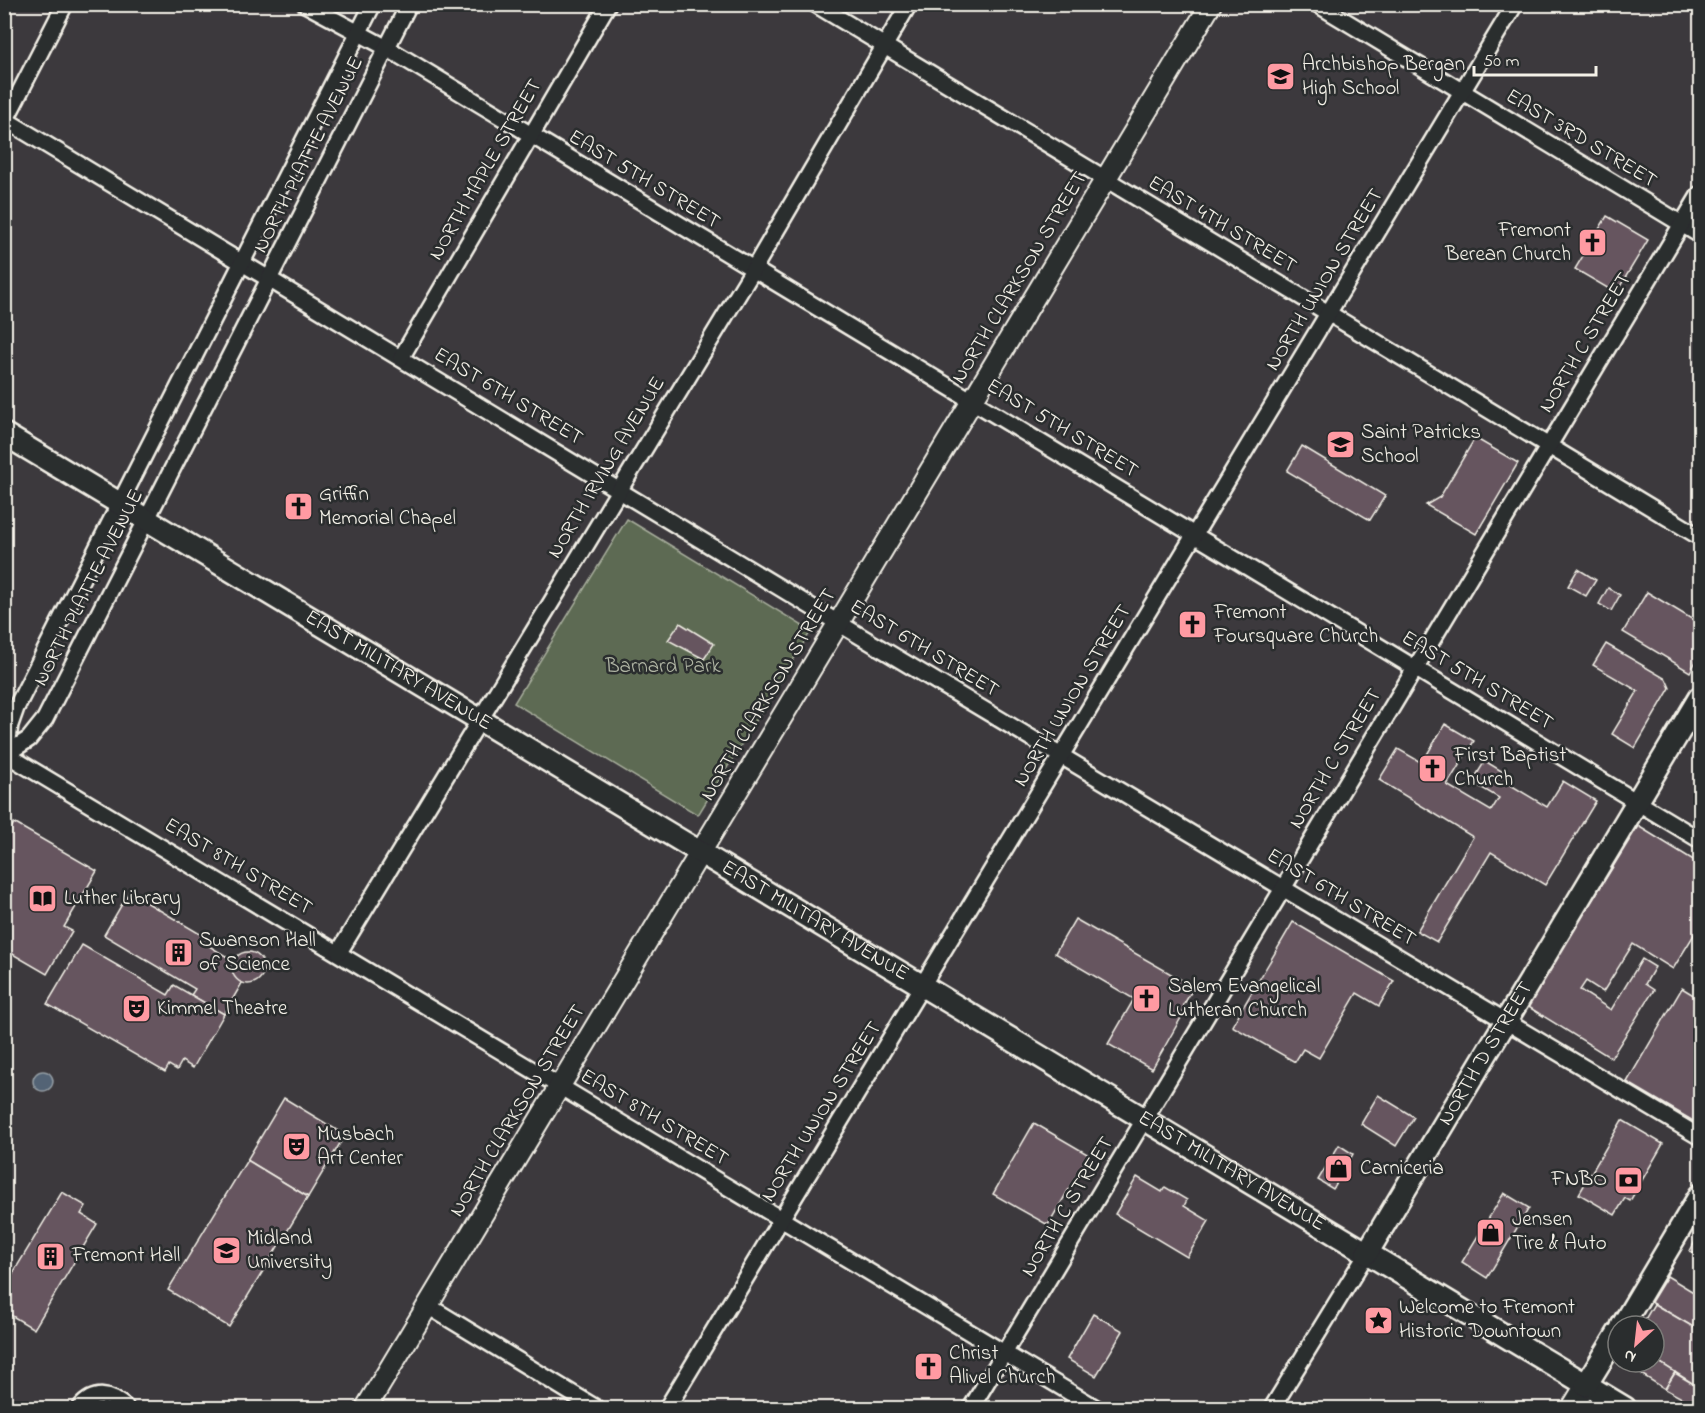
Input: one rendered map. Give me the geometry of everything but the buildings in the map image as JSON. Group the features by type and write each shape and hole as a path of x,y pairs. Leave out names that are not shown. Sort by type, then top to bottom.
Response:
{"main road":[{"name":"EAST MILITARY AVENUE","path":"4,434 1625,1408"},
{"name":"NORTH D STREET","path":"1367,1253 1636,801 1701,697"},
{"path":"1629,1314 1701,1195"},
{"path":"1586,1385 1606,1352"}],"street":[{"path":"5,121 64,4"},
{"name":"EAST 5TH STREET","path":"305,4 387,48 753,270 975,400 1701,840"},
{"name":"NORTH PLATTE AVENUE","path":"5,753 16,708 373,4"},
{"name":"NORTH PLATTE AVENUE","path":"5,753 29,739 45,719 409,4"},
{"name":"NORTH MAPLE STREET","path":"401,358 608,4"},
{"name":"EAST 4TH STREET","path":"815,4 1701,537"},
{"name":"NORTH IRVING AVENUE","path":"339,952 753,270 909,4"},
{"name":"NORTH CLARKSON STREET","path":"366,1408 975,400 1211,4"},
{"name":"EAST 3RD STREET","path":"1317,4 1701,236"},
{"name":"NORTH UNION STREET","path":"667,1408 924,987 1515,4"},
{"name":"EAST 6TH STREET","path":"5,121 619,488 840,624 1701,1137"},
{"name":"NORTH C STREET","path":"971,1408 1701,194"},
{"name":"EAST 8TH STREET","path":"5,753 1096,1408"},
{"name":"NORTH D STREET","path":"1272,1408 1367,1253"},
{"path":"428,1306 596,1408"},
{"path":"1572,1408 1586,1385"},
{"path":"81,1408 91,1398 104,1395 117,1400 126,1408"}],"green space":[{"name":"Barnard Park","path":"627,519 811,631 698,815 514,703"}],"water":[{"path":"43,1071 50,1074 53,1081 50,1088 43,1091 36,1088 33,1081 36,1074"}],"place":[{"name":"Archbishop Bergan High School","path":"1281,77"},
{"name":"Fremont Berean Church","path":"1592,243"},
{"name":"Saint Patricks School","path":"1340,445"},
{"name":"Griffin Memorial Chapel","path":"298,507"},
{"name":"Fremont Foursquare Church","path":"1193,625"},
{"name":"First Baptist Church","path":"1433,768"},
{"name":"Luther Library","path":"43,899"},
{"name":"Swanson Hall of Science","path":"178,953"},
{"name":"Salem Evangelical Lutheran Church","path":"1147,999"},
{"name":"Kimmel Theatre","path":"136,1009"},
{"name":"Musbach Art Center","path":"296,1147"},
{"name":"Carniceria","path":"1339,1169"},
{"name":"FNBO","path":"1628,1180"},
{"name":"Jensen Tire & Auto","path":"1491,1232"},
{"name":"Midland University","path":"226,1251"},
{"name":"Fremont Hall","path":"51,1256"},
{"name":"Welcome to Fremont Historic Downtown","path":"1378,1320"},
{"name":"Christ Alivel Church","path":"928,1366"}]}
